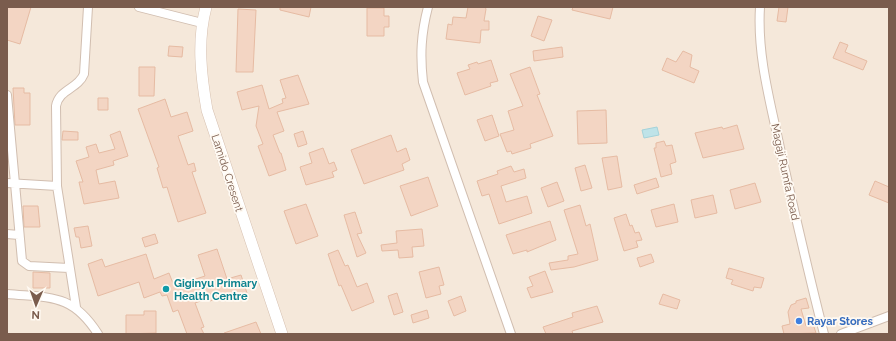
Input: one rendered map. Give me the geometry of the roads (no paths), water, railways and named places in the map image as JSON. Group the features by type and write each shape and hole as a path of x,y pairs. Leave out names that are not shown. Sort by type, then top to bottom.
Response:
{"street":[{"path":"76,307 57,186 57,99 60,95 80,81 84,74 88,7"},
{"path":"139,7 202,23"},
{"name":"Lamido Cresent","path":"206,7 202,23 201,77 207,110 282,334"},
{"path":"428,7 420,55 423,82 511,334"},
{"name":"Magaji Rumfa Road","path":"760,7 761,55 768,93 801,241 824,334"},
{"path":"7,95 9,133 16,184 22,261 25,264 69,268"},
{"path":"7,183 57,186"},
{"path":"7,234 19,236"},
{"path":"7,294 67,301 76,307 90,321 98,334"},
{"path":"841,334 889,316"}],"water":[{"path":"657,127 659,135 644,138 642,130"}],"place":[{"name":"Giginyu Primary Health Centre","path":"166,289"},
{"name":"Rayar Stores","path":"799,321"}]}
